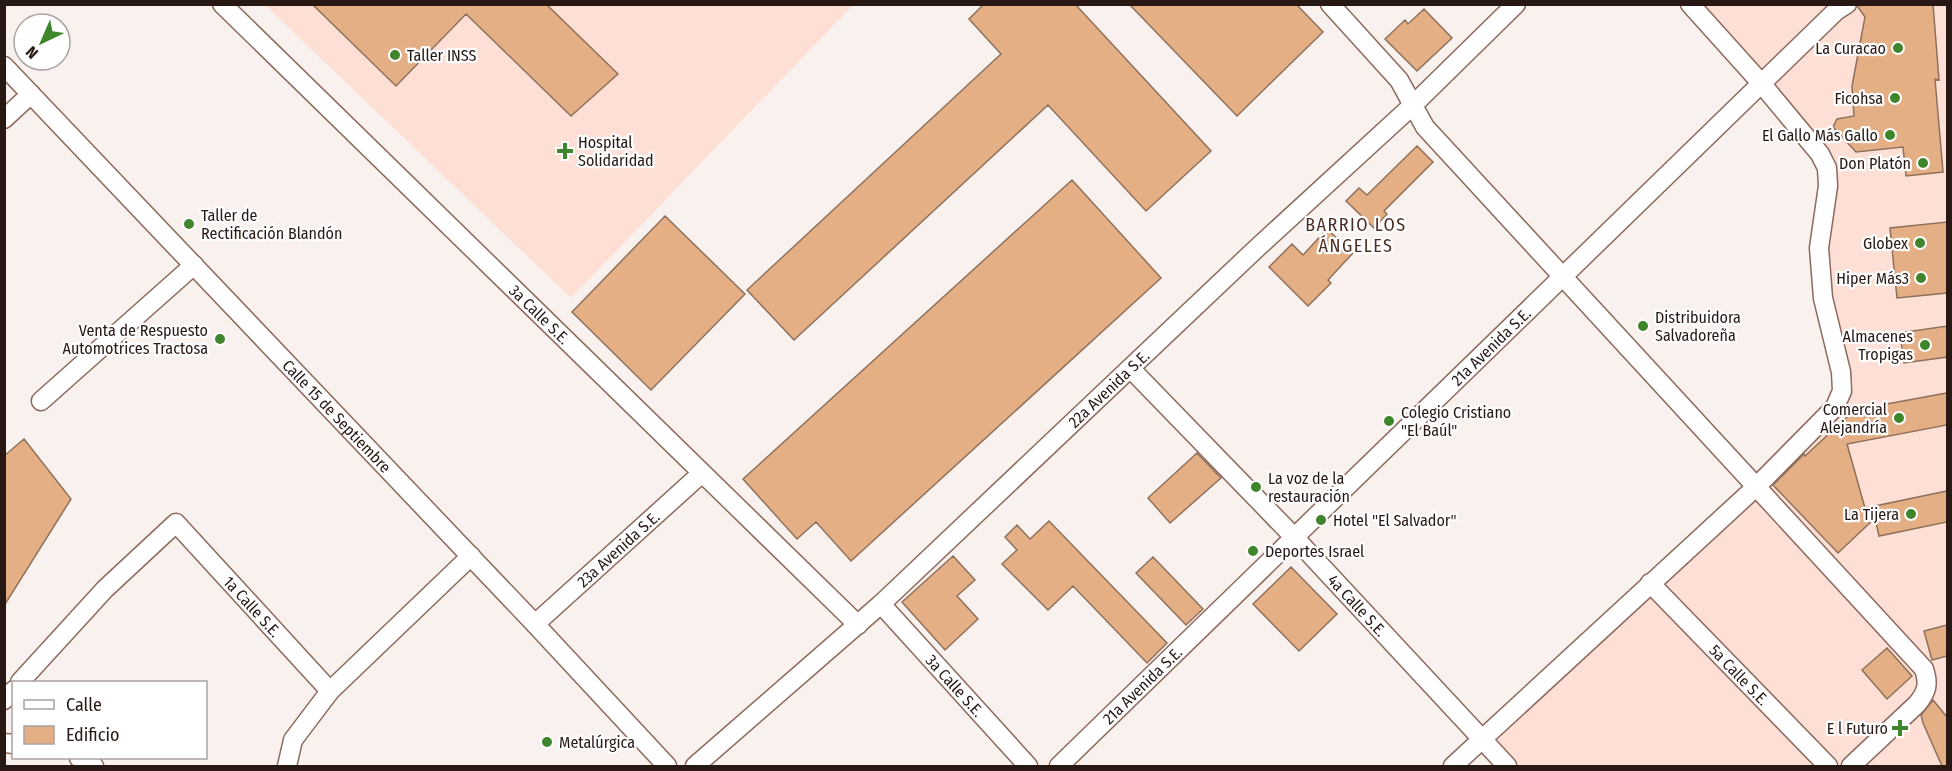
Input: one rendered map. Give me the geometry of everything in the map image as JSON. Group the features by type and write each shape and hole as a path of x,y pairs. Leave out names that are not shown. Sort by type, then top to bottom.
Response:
{"street":[{"name":"3a Calle S.E.","path":"222,4 858,625"},
{"path":"1330,4 1399,80 1425,127 1924,669 1928,681 1925,694 1851,766"},
{"path":"1453,766 1757,486 1835,407 1842,391 1841,372 1824,298 1819,248 1828,186 1827,168 1820,154 1761,83 1690,4"},
{"name":"21a Avenida S.E.","path":"1059,766 1761,83 1836,11 1847,4"},
{"name":"22a Avenida S.E.","path":"694,766 881,604 1257,248 1413,105 1506,8"},
{"name":"Calle 15 de Septiembre","path":"4,66 668,766"},
{"path":"4,119 31,94"},
{"path":"41,401 194,265"},
{"name":"4a Calle S.E.","path":"1131,369 1295,538 1507,766"},
{"name":"23a Avenida S.E.","path":"535,624 702,473"},
{"name":"1a Calle S.E.","path":"21,681 105,589 176,523 330,691"},
{"path":"287,766 293,740 330,691 471,556"},
{"name":"5a Calle S.E.","path":"1650,583 1828,766"},
{"name":"3a Calle S.E.","path":"881,604 1028,766"}],"shaded area":[{"name":"Hospital Solidaridad","path":"265,5 853,5 571,298"},
{"path":"1690,5 1947,5 1947,766 1507,766 1482,739 1842,391 1823,298 1827,168"}],"building":[{"path":"312,4 546,4 618,74 571,116 466,14 396,86"},
{"path":"984,4 1075,4 1211,151 1146,211 1048,105 794,340 747,290 1001,54 969,19"},
{"path":"1129,4 1296,4 1323,32 1237,116"},
{"path":"1858,4 1933,4 1939,80 1935,79 1943,172 1906,176 1903,147 1856,152 1833,127 1837,119 1854,116 1852,86 1865,17"},
{"path":"1424,9 1452,38 1417,71 1385,39 1405,20 1408,24"},
{"path":"1417,146 1433,162 1384,211 1387,214 1374,228 1346,201 1359,188 1367,195"},
{"path":"1072,180 1161,278 851,561 816,522 797,539 743,479"},
{"path":"665,216 745,294 651,390 572,312"},
{"path":"1947,222 1947,293 1897,298 1890,228"},
{"path":"1327,229 1353,253 1328,280 1331,283 1308,306 1269,267 1292,244 1303,255"},
{"name":"Almacenes Tropigas","path":"1947,326 1947,357 1904,363 1900,333"},
{"path":"1947,393 1947,425 1847,444 1865,508 1947,491 1947,522 1879,536 1875,518 1838,553 1773,485 1804,454 1805,456 1849,415 1848,411"},
{"path":"24,439 71,499 4,606 4,456"},
{"path":"1197,453 1221,478 1170,523 1148,498"},
{"path":"1049,521 1167,643 1147,663 1073,586 1048,610 1002,564 1017,550 1005,537 1017,525 1030,539"},
{"path":"953,556 975,580 957,596 978,619 945,650 902,602"},
{"path":"1153,557 1203,609 1186,625 1136,573"},
{"path":"1291,567 1337,614 1299,651 1253,604"},
{"path":"1947,625 1947,656 1932,660 1924,631"},
{"path":"1887,648 1912,676 1887,699 1862,670"},
{"path":"1933,700 1947,717 1947,766 1942,766 1921,715"}],"place":[{"name":"La Curacao","path":"1898,48"},
{"name":"Taller INSS","path":"395,55"},
{"name":"Ficohsa","path":"1895,98"},
{"name":"El Gallo Más Gallo","path":"1890,135"},
{"name":"Hospital Solidaridad","path":"565,151"},
{"name":"Don Platón","path":"1923,163"},
{"name":"Taller de Rectificación Blandón","path":"189,224"},
{"name":"Globex","path":"1920,243"},
{"name":"Hiper Más3","path":"1921,278"},
{"name":"Distribuidora Salvadoreña","path":"1643,326"},
{"name":"Venta de Respuesto Automotrices Tractosa","path":"220,339"},
{"name":"Almacenes Tropigas","path":"1925,345"},
{"name":"Comercial Alejandría","path":"1899,418"},
{"name":"Colegio Cristiano \"El Baúl\"","path":"1389,421"},
{"name":"La voz de la restauración","path":"1256,487"},
{"name":"La Tijera","path":"1911,514"},
{"name":"Hotel \"El Salvador\"","path":"1321,520"},
{"name":"Deportes Israel","path":"1253,551"},
{"name":"E l Futuro","path":"1900,728"},
{"name":"Metalúrgica","path":"547,742"}],"district":[{"name":"BARRIO LOS ÁNGELES","path":"1356,235"}]}
